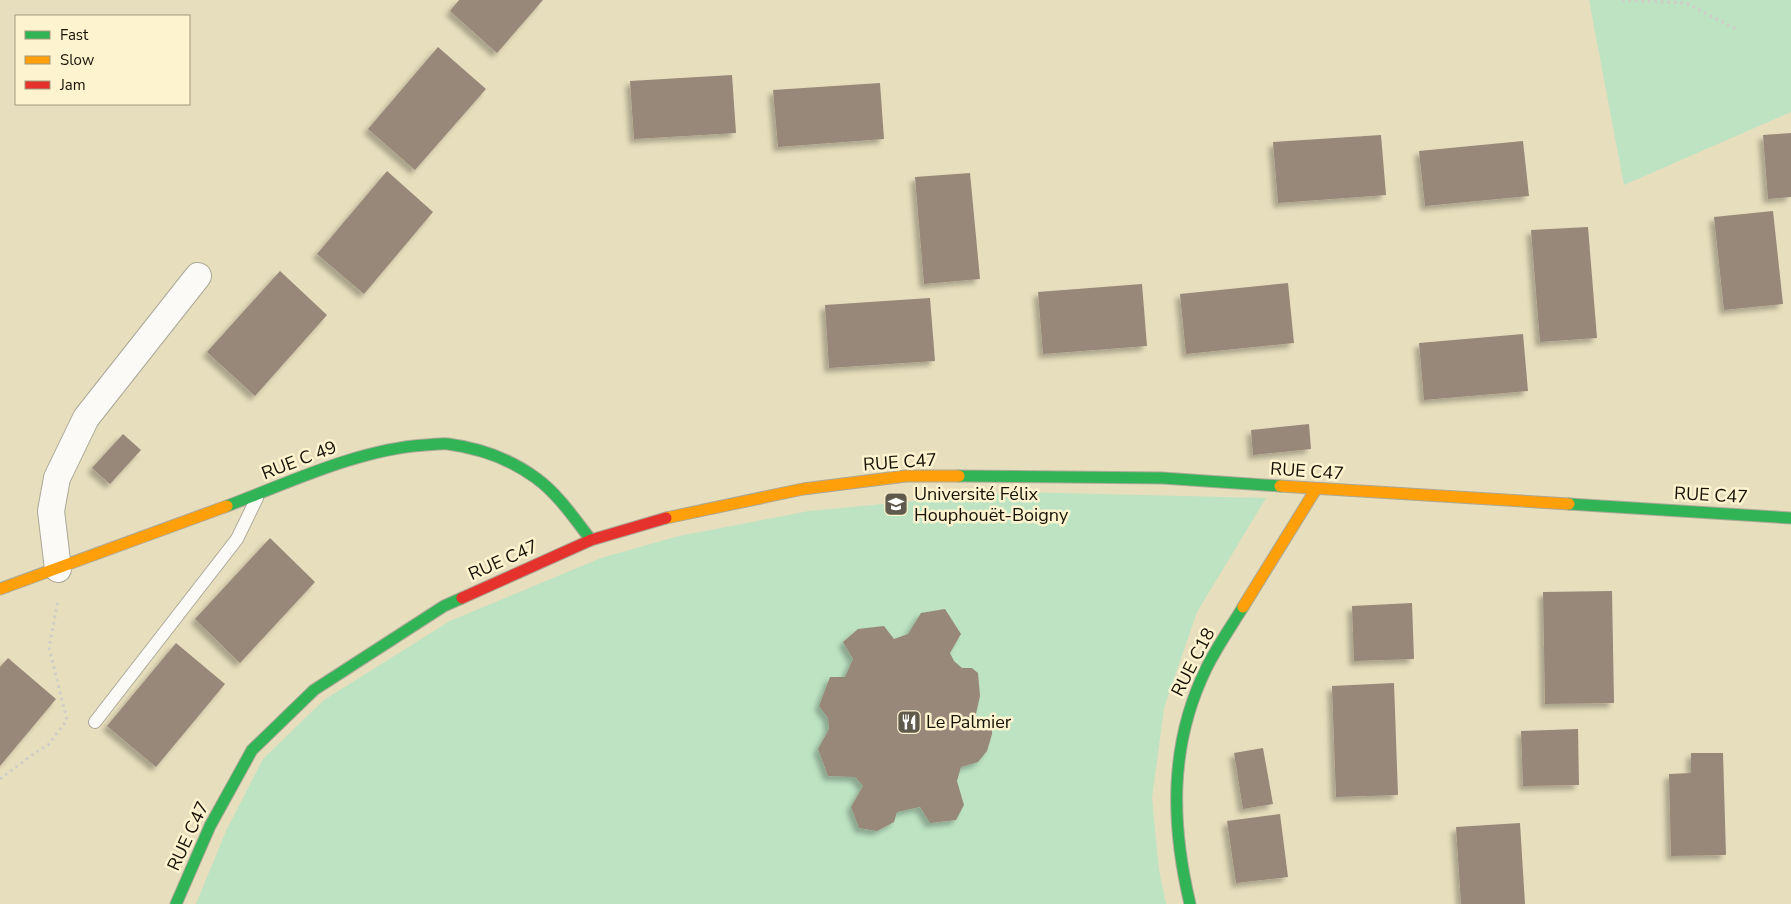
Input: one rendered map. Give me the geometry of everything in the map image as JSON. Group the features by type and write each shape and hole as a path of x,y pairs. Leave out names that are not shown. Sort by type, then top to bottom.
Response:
{"street":[{"path":"58,569 50,511 57,478 86,418 198,276"},
{"name":"RUE C 49","path":"0,589 353,459 413,446 447,444 496,455 536,478 564,505 591,540"},
{"name":"RUE C47","path":"176,904 210,826 252,750 314,690 444,606 591,540 674,516 803,489 906,476 1162,478 1791,518"},
{"name":"RUE C18","path":"1190,904 1182,870 1177,816 1177,770 1187,714 1206,668 1316,489"}],"lane":[{"path":"95,722 237,539 260,494"}],"path":[{"path":"1622,0 1686,3 1736,29"},
{"path":"0,779 48,745 67,720 49,648 61,584 58,569"}],"shaded area":[{"name":"Université Félix Houphouët-Boigny","path":"0,0 1791,0 1791,904 0,904"}],"green space":[{"path":"1589,0 1791,0 1791,112 1624,185"},
{"path":"1012,492 1266,498 1197,612 1164,708 1152,798 1159,870 1166,904 196,904 226,831 263,759 324,700 450,621 601,558 679,536 809,511"}],"building":[{"path":"459,0 543,0 497,53 450,11"},
{"path":"438,47 486,89 415,170 368,129"},
{"path":"732,75 736,133 634,139 630,81"},
{"path":"880,83 884,139 778,147 773,90"},
{"path":"1791,133 1791,197 1768,199 1763,135"},
{"path":"1381,135 1386,195 1278,203 1273,142"},
{"path":"1523,141 1529,196 1425,206 1419,151"},
{"path":"387,171 433,212 364,294 317,254"},
{"path":"970,173 980,279 924,284 915,177"},
{"path":"1773,211 1783,304 1724,310 1714,217"},
{"path":"1588,227 1597,338 1540,342 1531,230"},
{"path":"280,271 327,315 255,396 207,352"},
{"path":"1288,283 1294,343 1186,354 1180,294"},
{"path":"1142,284 1147,346 1043,354 1038,292"},
{"path":"930,298 935,361 829,368 825,305"},
{"path":"1523,334 1528,391 1424,400 1419,343"},
{"path":"1309,424 1311,449 1253,455 1251,430"},
{"path":"123,434 141,450 110,484 92,468"},
{"path":"270,538 315,582 240,663 195,619"},
{"path":"1612,591 1614,703 1545,704 1543,592"},
{"path":"1412,603 1414,659 1354,661 1352,606"},
{"name":"Le Palmier","path":"945,609 961,634 950,653 954,661 962,668 972,668 978,673 980,696 975,718 988,718 992,725 992,734 987,751 978,762 961,767 957,781 964,805 956,820 930,823 920,807 897,812 894,822 877,831 859,828 851,807 863,786 855,777 828,776 818,749 829,729 828,718 819,706 830,677 845,677 853,659 843,642 858,629 884,626 894,639 908,634 921,613"},
{"path":"176,643 225,684 156,767 107,726"},
{"path":"8,658 56,699 0,766 0,667"},
{"path":"1394,683 1398,795 1336,797 1332,686"},
{"path":"1578,729 1579,785 1523,786 1521,731"},
{"path":"1263,748 1273,804 1243,809 1234,753"},
{"path":"1691,753 1723,753 1726,855 1671,856 1669,774 1691,773"},
{"path":"1280,814 1288,877 1236,883 1227,821"},
{"path":"1520,823 1525,904 1461,904 1456,827"}],"traffic: fast":[{"path":"227,506 349,460 400,448 448,444 494,455 526,471 544,484 559,499 591,540"},
{"path":"959,476 1162,478 1280,486"},
{"path":"1569,504 1791,518"},
{"path":"176,904 210,826 252,750 314,690 444,606 462,598"},
{"path":"1190,904 1179,844 1177,815 1177,785 1185,727 1206,669 1243,607"}],"traffic: slow":[{"path":"666,518 803,489 906,476 959,476"},
{"path":"1280,486 1569,504"},
{"path":"1243,607 1316,489"},
{"path":"0,589 227,506"}],"traffic: jam":[{"path":"462,598 591,540 666,518"}],"place":[{"name":"Université Félix Houphouët-Boigny","path":"896,504"},
{"name":"Le Palmier","path":"909,722"}]}
